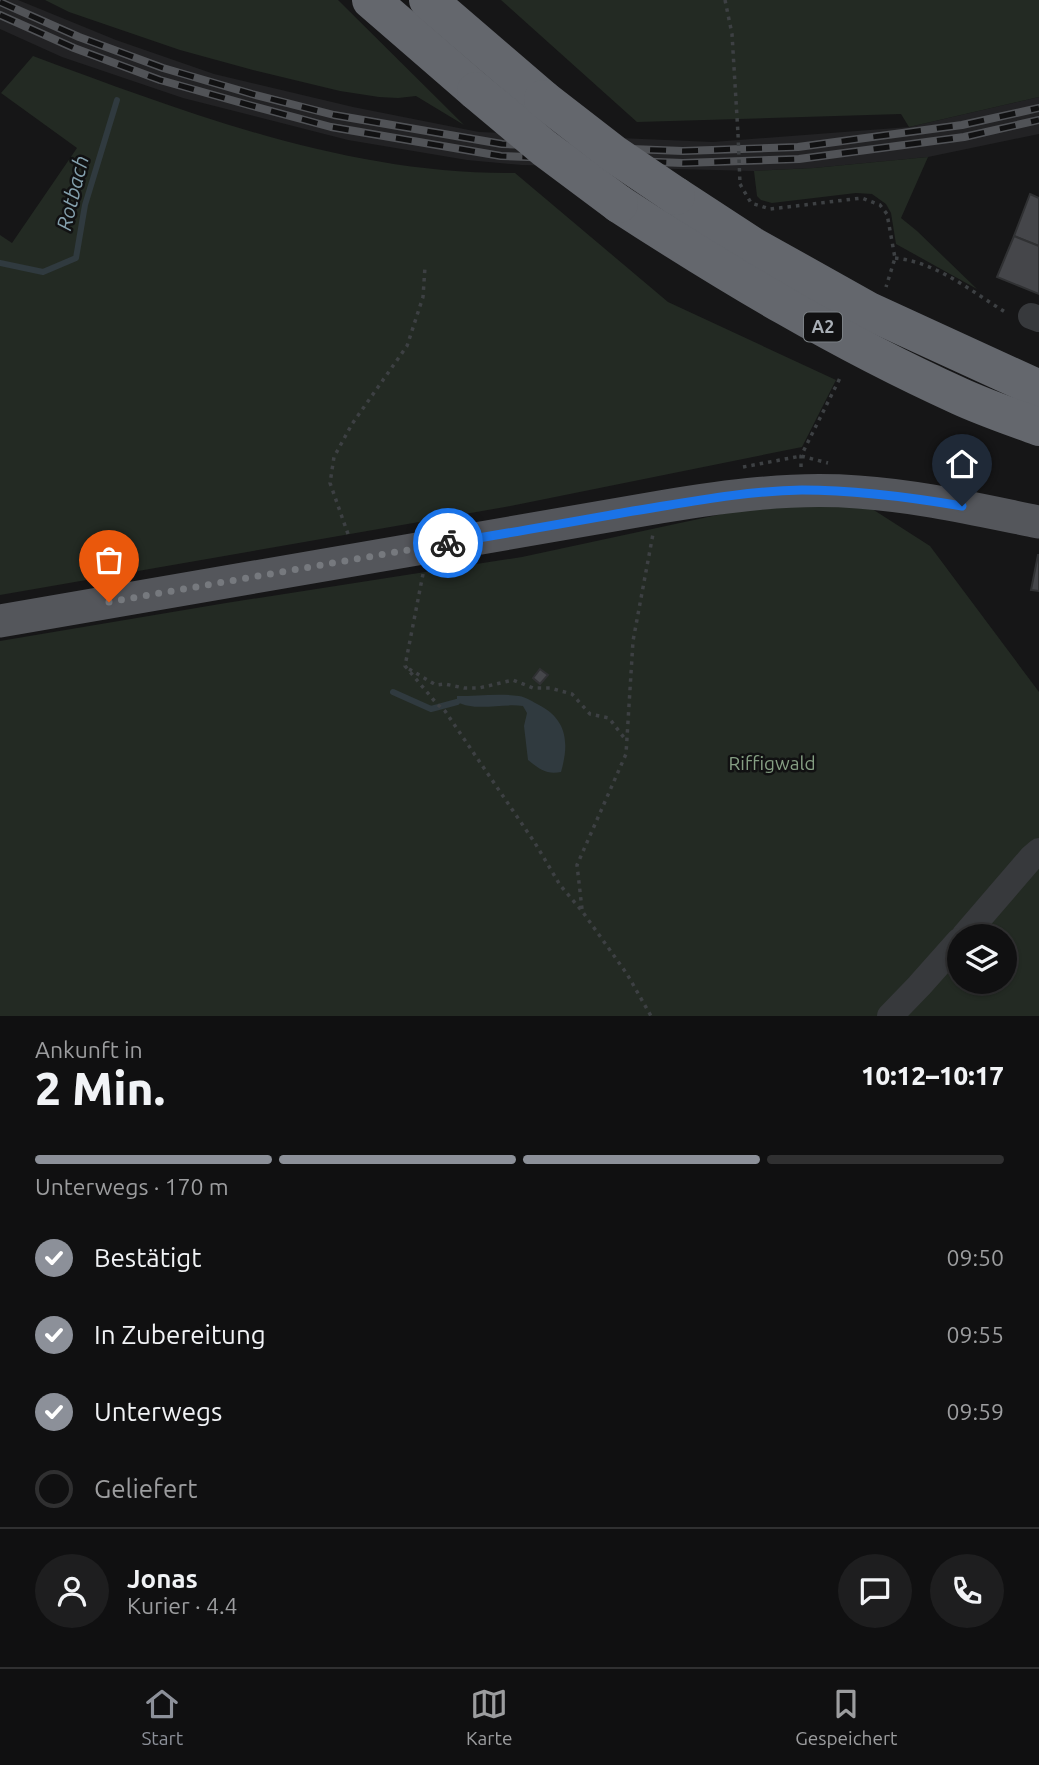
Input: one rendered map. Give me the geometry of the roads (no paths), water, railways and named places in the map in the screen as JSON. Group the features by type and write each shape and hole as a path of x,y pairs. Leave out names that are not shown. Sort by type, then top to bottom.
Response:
{"highway":[{"name":"A2","path":"371,0 544,148 619,204 702,258 846,340 961,397 1039,427"},
{"name":"A2","path":"428,0 543,99 614,154 751,245 869,311 1039,388"}],"main road":[{"path":"0,621 660,506 742,495 799,490 893,495 1039,522"}],"street":[{"path":"974,924 1039,851"},
{"path":"890,1016 947,955"}],"waterway":[{"name":"Rotbach","path":"0,263 43,272 76,258 85,205 117,100"},
{"path":"393,692 431,709 457,702"}],"railway":[{"path":"0,2 79,37 163,68 252,94 334,115 502,144 683,151 798,147 962,125 1039,108"},
{"path":"0,15 74,48 160,80 331,127 501,156 683,163 799,159 964,137 1039,120"}],"park label":[{"name":"Riffigwald","path":"772,763"}]}
